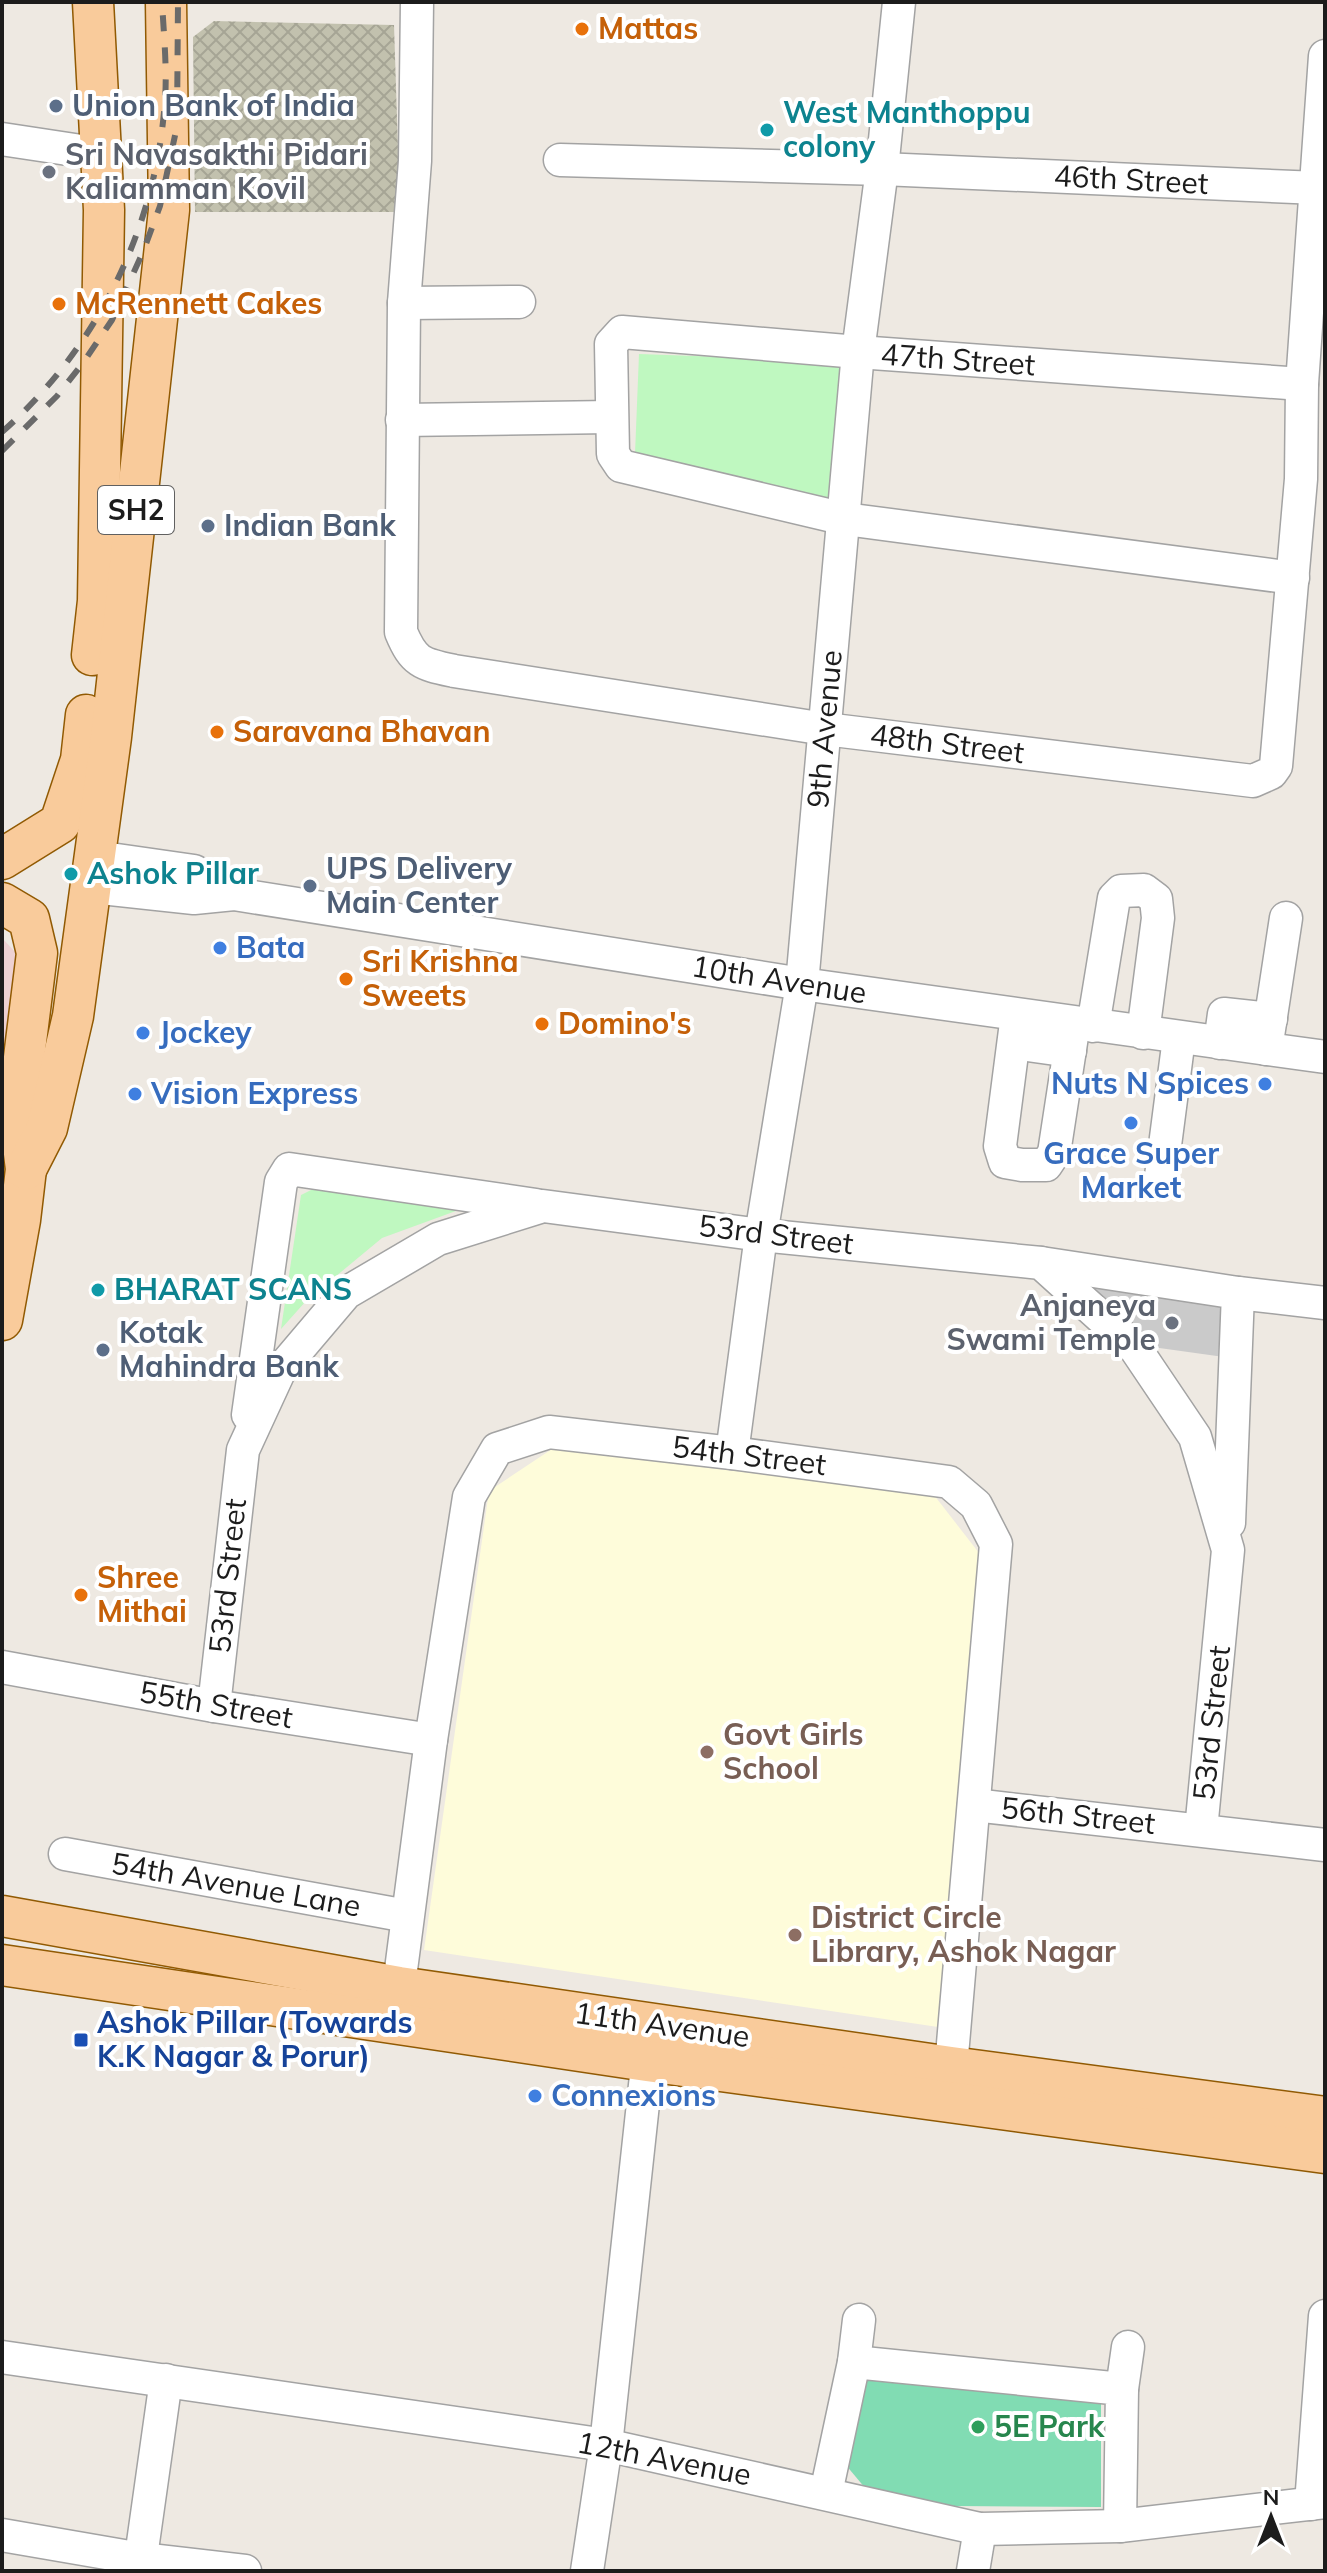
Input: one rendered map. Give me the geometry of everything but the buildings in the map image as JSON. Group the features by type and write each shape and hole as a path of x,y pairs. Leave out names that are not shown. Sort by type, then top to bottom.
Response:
{"main road":[{"name":"SH2","path":"2,859 60,823 81,760 98,601 104,210 93,2"},
{"name":"SH2","path":"2,1320 11,1219 26,1169 47,1128 73,1016 94,872 169,210 166,2"},
{"name":"SH2","path":"2,903 29,919 37,953 18,1106 26,1169"},
{"name":"11th Avenue","path":"2,1916 396,2005"},
{"name":"11th Avenue","path":"2,1965 396,2005 949,2085 1325,2153"},
{"name":"11th Avenue","path":"949,2085 1325,2117"}],"street":[{"path":"417,2 415,161 404,303 402,420 610,417 613,454 621,466 845,519 1293,578 1313,480 1302,384 1325,56"},
{"name":"9th Avenue","path":"732,1453 761,1235 802,984 858,352 882,169 899,2"},
{"path":"2,139 101,154"},
{"name":"46th Street","path":"560,160 882,169 1318,188"},
{"path":"404,303 519,302"},
{"name":"47th Street","path":"610,417 611,344 622,332 1302,384"},
{"name":"48th Street","path":"402,420 401,632 409,651 422,664 454,671 825,729 1253,781 1262,779 1276,766 1293,578"},
{"name":"10th Avenue","path":"94,872 194,871 234,894 802,984 1015,1029 1143,1033 1220,1043 1269,1034 1325,1057"},
{"path":"1015,1029 1000,1146 1005,1162 1046,1165 1054,1153 1079,1033 1114,898 1121,891 1144,890 1156,899 1158,918 1143,1033"},
{"path":"1269,1034 1286,918"},
{"path":"1161,1176 1179,1038"},
{"path":"243,1450 281,1182 289,1169 543,1206"},
{"name":"53rd Street","path":"214,1706 243,1450 279,1372 346,1293 438,1239 543,1206 761,1235 1041,1263 1135,1348 1195,1437 1228,1550 1201,1830"},
{"path":"1041,1263 1325,1303"},
{"path":"1228,1550 1238,1293"},
{"name":"54th Street","path":"396,2005 431,1740 469,1497 497,1449 549,1432 949,1482 976,1505 996,1544 949,2085"},
{"name":"55th Street","path":"2,1667 214,1706 431,1740"},
{"name":"56th Street","path":"974,1805 1325,1845"},
{"name":"54th Avenue Lane","path":"65,1854 407,1916"},
{"path":"587,2571 606,2445 649,2042"},
{"path":"1318,2503 1325,2316"},
{"path":"826,2493 854,2362 859,2320"},
{"path":"1120,2526 1122,2389 1128,2347"},
{"name":"12th Avenue","path":"2,2357 606,2445 980,2529 1120,2526 1318,2503"},
{"path":"854,2362 1122,2389"},
{"path":"140,2565 166,2380"},
{"path":"973,2571 980,2529"},
{"path":"2,2535 140,2565 245,2571"}],"shaded area":[{"path":"214,21 394,25 400,212 195,212 193,37"},
{"path":"2,938 16,953 22,981 2,1119"},
{"name":"Anjaneya Swami Temple","path":"1080,1276 1226,1300 1224,1357 1145,1346"},
{"name":"Govt Girls School","path":"552,1449 934,1495 979,1553 938,2027 424,1950 489,1491"}],"green space":[{"path":"639,354 859,362 842,509 634,479"},
{"path":"319,1186 475,1204 382,1238 306,1301 281,1329 301,1195"},
{"name":"5E Park","path":"870,2365 1101,2389 1101,2507 954,2506 871,2495 845,2464"}],"railway":[{"path":"2,432 65,365 91,328 132,246 158,158 164,112 166,71 162,2"},
{"path":"2,451 57,396 83,363 112,320 143,252 160,206 177,126 178,2"}],"place":[{"name":"Mattas","path":"582,29"},
{"name":"Union Bank of India","path":"56,106"},
{"name":"West Manthoppu colony","path":"767,130"},
{"name":"Sri Navasakthi Pidari Kaliamman Kovil","path":"49,172"},
{"name":"McRennett Cakes","path":"59,304"},
{"name":"Indian Bank","path":"208,526"},
{"name":"Saravana Bhavan","path":"217,732"},
{"name":"Ashok Pillar","path":"71,874"},
{"name":"UPS Delivery Main Center","path":"310,886"},
{"name":"Bata","path":"220,948"},
{"name":"Sri Krishna Sweets","path":"346,979"},
{"name":"Domino's","path":"542,1024"},
{"name":"Jockey","path":"143,1033"},
{"name":"Nuts N Spices","path":"1265,1084"},
{"name":"Vision Express","path":"135,1094"},
{"name":"Grace Super Market","path":"1131,1123"},
{"name":"BHARAT SCANS","path":"98,1290"},
{"name":"Anjaneya Swami Temple","path":"1172,1323"},
{"name":"Kotak Mahindra Bank","path":"103,1350"},
{"name":"Shree Mithai","path":"81,1595"},
{"name":"Govt Girls School","path":"707,1752"},
{"name":"District Circle Library, Ashok Nagar","path":"795,1935"},
{"name":"Ashok Pillar (Towards K.K Nagar & Porur)","path":"81,2040"},
{"name":"Connexions","path":"535,2096"},
{"name":"5E Park","path":"978,2427"}]}
